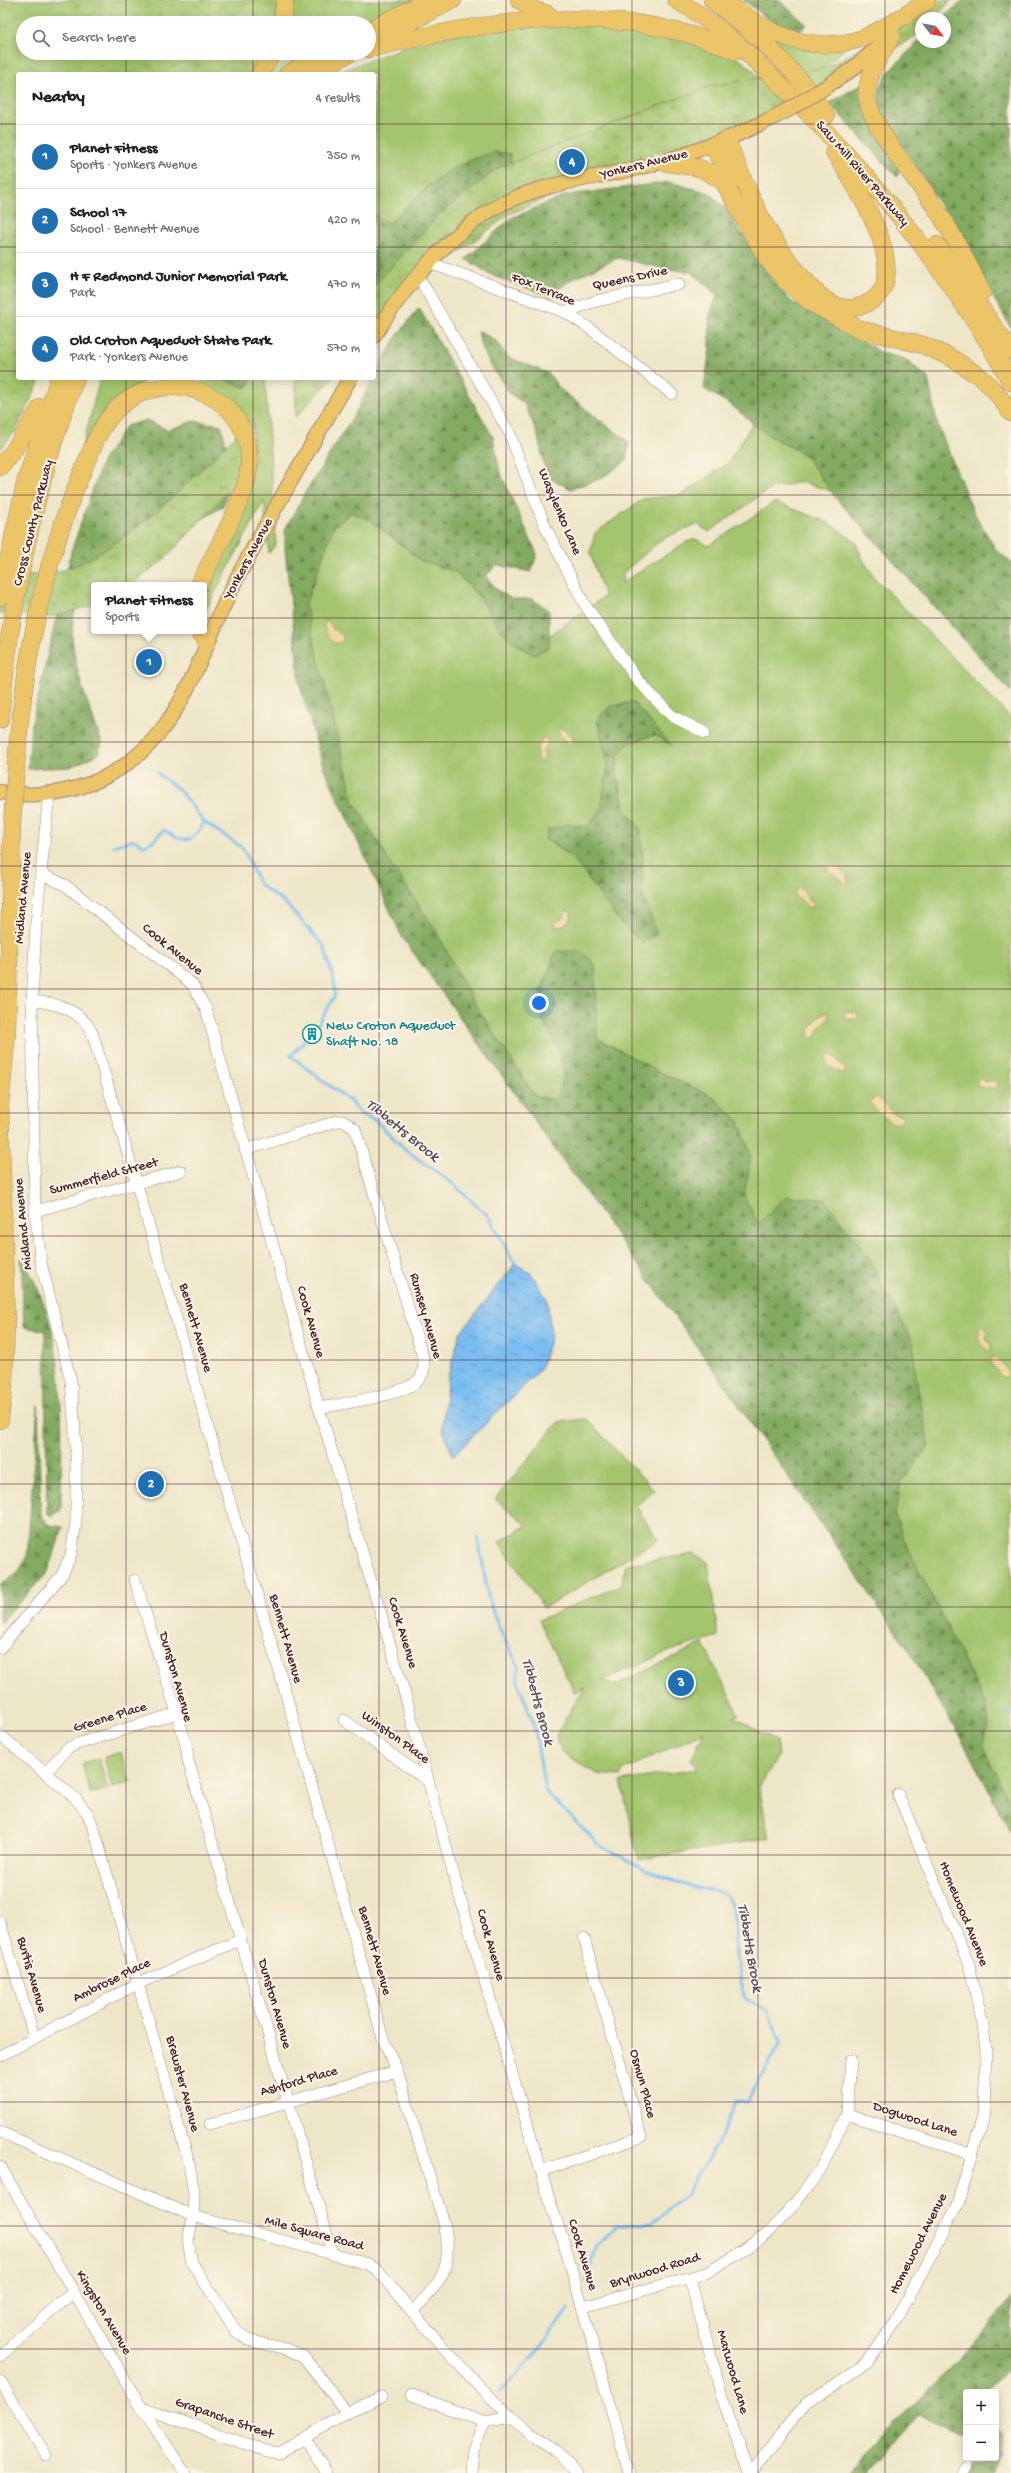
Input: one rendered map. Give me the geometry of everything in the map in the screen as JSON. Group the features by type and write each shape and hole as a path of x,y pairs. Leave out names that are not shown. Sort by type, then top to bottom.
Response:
{"highway":[{"path":"283,16 285,0"},
{"path":"376,26 429,0"},
{"path":"376,39 453,0"},
{"path":"519,0 535,10 552,15"},
{"name":"Saw Mill River Parkway","path":"676,0 719,28 818,116 924,247 975,320 1011,382"},
{"name":"Saw Mill River Parkway","path":"698,0 749,40 818,116 924,228 966,284 1008,346"},
{"path":"712,0 757,39 811,91 818,116 873,222 885,255 887,273 882,289 870,302 858,307 846,308 827,302 788,260 754,206 721,143"},
{"path":"724,0 767,30 804,43 825,45 860,39 928,1"},
{"path":"376,47 461,27 552,15 616,15 675,25 712,39 768,72"},
{"path":"892,35 869,82 867,95 870,108 878,126 932,201 954,238 1008,346"},
{"path":"261,72 268,60"},
{"path":"291,72 312,60"},
{"path":"317,72 338,60"},
{"path":"721,143 736,201"},
{"path":"663,162 696,167 713,173 726,184 767,259 786,281 810,302 860,329 922,345 950,356 982,378 995,391 1011,413"},
{"path":"0,467 21,440 58,380"},
{"name":"Cross County Parkway","path":"0,597 28,474 58,380"},
{"name":"Cross County Parkway","path":"0,720 13,619 29,537 51,455 75,380"},
{"path":"0,1106 7,1032 12,824 16,766 25,676 34,629 49,567 71,502 92,451 110,416 128,400 156,387 186,387 216,399 239,424 248,447 249,465 245,487 200,582"},
{"path":"0,1101 6,1337 4,1385 0,1420"}],"main road":[{"name":"Yonkers Avenue","path":"376,333 396,301 430,263 474,221 504,203 554,186 663,162 721,143 788,110 851,70 892,35 928,1"},
{"name":"Yonkers Avenue","path":"207,629 349,380"},
{"name":"Yonkers Avenue","path":"0,792 49,794 76,788 97,781 118,770 146,749 166,726 175,711 203,636"}],"street":[{"name":"Fox Terrace","path":"430,263 565,312 592,330 672,394"},
{"name":"Wasylenko Lane","path":"418,276 509,432 545,526 585,606 636,678 654,698 672,716 705,733"},
{"name":"Queens Drive","path":"565,312 596,301 679,284"},
{"name":"Midland Avenue","path":"0,1648 62,1574 71,1554 76,1522 76,1446 71,1381 42,1268 34,1211 32,1001 34,951 49,794"},
{"name":"Cook Avenue","path":"41,874 65,885 192,984 199,993 206,1008 319,1408 406,1698 428,1781 541,2171 583,2307 629,2473"},
{"name":"Bennett Avenue","path":"32,1001 47,1002 70,1010 82,1018 90,1029 137,1184 383,2039 396,2071 449,2243 442,2279 412,2312"},
{"name":"Rumsey Avenue","path":"245,1150 343,1121 355,1129 425,1366 422,1375 416,1382 400,1390 319,1408"},
{"name":"Summerfield Street","path":"34,1211 181,1171"},
{"name":"Dunston Avenue","path":"135,1580 141,1600 145,1606 177,1713 187,1749 188,1760 333,2255"},
{"name":"Dunston Avenue","path":"141,1600 140,1606 171,1715 182,1751 188,1760"},
{"name":"Greene Place","path":"45,1773 68,1748 76,1744 171,1715"},
{"name":"Winston Place","path":"344,1720 428,1781"},
{"name":"Brewster Avenue","path":"0,1734 75,1798 90,1818 189,2163 194,2193 193,2216 188,2241 192,2263 236,2331 248,2340 286,2349 302,2356 347,2413"},
{"name":"Homewood Avenue","path":"751,2473 792,2418 808,2403 867,2363 896,2321 958,2204 984,2112 986,2050 983,2025 969,1965 898,1794"},
{"name":"Burtis Avenue","path":"0,1922 34,2037"},
{"name":"Osmun Place","path":"541,2171 641,2137 584,1938"},
{"name":"Ambrose Place","path":"0,2056 137,1984 240,1940"},
{"name":"Brynwood Road","path":"583,2307 690,2279 732,2258 769,2232 797,2201 820,2170 847,2114 851,2060"},
{"name":"Ashford Place","path":"210,2124 396,2071"},
{"name":"Dogwood Lane","path":"847,2114 973,2155"},
{"name":"Mile Square Road","path":"0,2132 193,2216 333,2255 353,2259 377,2270 472,2380 511,2416 568,2461 576,2473"},
{"name":"Kingston Avenue","path":"0,2166 141,2407 185,2473"},
{"name":"Marwood Lane","path":"690,2279 722,2397 751,2473"},
{"path":"0,2356 73,2292"},
{"path":"0,2381 46,2455"},
{"path":"412,2395 486,2422 511,2416"},
{"name":"Grapanche Street","path":"141,2407 266,2451 279,2453 306,2439 347,2413 381,2397"},
{"path":"471,2473 473,2449 486,2422"},
{"path":"306,2439 326,2473"}],"green space":[{"path":"0,0 280,0 277,16 16,16 16,60 260,60 252,72 16,72 16,380 40,380 16,430 0,450"},
{"path":"293,0 418,0 376,20 376,16 292,16"},
{"path":"743,0 779,0 807,25 799,32 771,21"},
{"path":"926,0 952,0 940,12 915,12 915,36 795,109 642,157 509,214 420,282 376,331 376,284 440,214 500,167 710,86 824,68 899,28"},
{"path":"963,0 1011,0 1011,328 927,183 879,111 879,87 890,70 915,45 915,48 951,48 951,12 950,12"},
{"path":"632,21 719,46 746,64 779,95 557,168 376,298 376,72 339,72 370,60 376,60 376,58 407,46 484,27"},
{"path":"763,33 844,50 809,78"},
{"path":"278,60 301,60 283,72 272,72"},
{"path":"862,84 900,168 897,177 829,103"},
{"path":"494,152 510,154 512,176 376,291 376,215 388,224 436,180 448,172 476,158"},
{"path":"669,182 710,193 728,211 773,282 792,302 829,318 881,353 905,359 928,378 937,423 973,511 996,550 1011,562 1011,692 835,497 805,455 765,433 730,404 704,389 710,348 709,318 717,295 691,272 661,268 618,258 572,279 550,296 495,277 466,259 511,218 567,195"},
{"path":"419,308 493,437 500,472 537,554 531,572 497,565 486,576 496,589 512,599 533,599 549,611 549,647 533,655 518,646 500,629 479,597 454,571 421,561 370,520 351,513 334,526 305,605 354,802 389,861 434,927 473,1001 535,1096 556,1100 561,1088 563,1076 562,1064 555,1043 537,1010 543,985 556,951 580,951 595,964 597,1038 660,1072 712,1096 739,1121 751,1157 744,1195 758,1224 786,1196 825,1199 870,1260 913,1343 917,1384 929,1446 901,1483 895,1514 904,1540 984,1701 989,1722 982,1745 1011,1806 1011,1834 974,1761 910,1652 718,1376 402,937 323,766 300,686 285,550 285,529 305,493 354,415 372,380 376,380 376,373 399,333"},
{"path":"478,330 496,341 508,357 548,373 561,390 629,442 626,461 600,479 571,489 547,477 537,433 524,403 510,394 493,369 481,348"},
{"path":"99,380 146,380 110,403 83,445"},
{"path":"199,380 265,380 276,544 269,553 264,501 207,607 207,582 205,582 252,478 230,403"},
{"path":"226,380 251,380 247,388"},
{"path":"295,380 331,380 296,417"},
{"path":"253,418 255,462 167,557 135,582 91,582 91,606 49,617 0,613 0,575 55,572 72,567 97,555 145,521 191,480"},
{"path":"147,420 167,430 194,421 221,425 229,456 231,477 230,487 222,507 99,582 91,582 91,588 81,598 75,610 72,630 73,646 85,697 102,743 97,755 70,767 28,769 31,727 72,549 103,460 126,426"},
{"path":"753,423 765,433 805,455 831,491 801,482 771,488 709,532 697,524 662,539 623,573 622,583 686,542 697,540 708,546 775,502 827,522 855,541 863,560 876,579 1011,718 1011,1819 908,1633 510,1072 345,795 300,604 316,580 320,522 368,478 533,647 605,596 590,553 595,533 643,499 681,495 728,463"},
{"path":"633,702 672,746 655,735 629,743 617,757 617,776 625,809 640,829 643,857 642,893 657,934 643,944 618,920 574,859 545,839 548,830 569,824 587,827 601,809 608,763 597,720 610,706"},
{"path":"21,1258 37,1286 48,1316 55,1348 59,1380 62,1445 61,1510 52,1516 47,1513 45,1331 24,1327"},
{"path":"38,1405 41,1516 49,1525 63,1527 48,1572 0,1623 0,1584 16,1575 27,1558"},
{"path":"587,1419 654,1490 636,1506 658,1540 544,1608 499,1542 527,1525 495,1499 558,1422"},
{"path":"694,1554 708,1562 718,1636 670,1651 603,1680 614,1686 703,1643 739,1715 734,1717 777,1742 779,1755 759,1787 769,1838 638,1860 621,1781 697,1769 691,1759 704,1732 624,1770 620,1776 597,1774 562,1753 556,1735 584,1688 574,1692 539,1620 621,1585 626,1564"},
{"path":"121,1752 130,1783 112,1788 104,1757"},
{"path":"99,1758 108,1789 90,1794 82,1763"},
{"path":"1011,2298 1011,2367 987,2389 963,2389 963,2435 919,2415 862,2473 850,2473 863,2454 961,2358"},
{"path":"999,2431 1005,2436 1007,2451 995,2473 969,2473 974,2461 999,2461"}],"sand":[{"path":"325,621 329,621 333,629 342,634 344,639 341,643 335,643 330,639 324,627"},
{"path":"560,729 565,730 573,737 573,743 570,744 561,737 558,731"},
{"path":"542,738 546,739 549,743 543,751 545,758 541,762 537,758 537,748"},
{"path":"831,864 839,868 848,877 847,884 844,885 842,880 828,871 828,867"},
{"path":"798,888 802,889 809,901 814,903 812,908 807,907 801,900 795,897 794,893"},
{"path":"567,910 572,913 571,918 564,926 556,927 555,923 564,917"},
{"path":"828,1011 829,1018 819,1028 816,1037 810,1038 809,1030 819,1016"},
{"path":"845,1011 857,1012 858,1017 856,1019 846,1019 843,1016"},
{"path":"828,1055 833,1055 845,1069 844,1075 828,1066 826,1060"},
{"path":"979,1079 986,1082 997,1080 998,1086 994,1088 978,1087 976,1082"},
{"path":"877,1097 894,1114 902,1116 902,1123 893,1123 876,1110 870,1102"},
{"path":"982,1327 988,1329 986,1337 991,1346 989,1351 984,1348 980,1340 979,1332"},
{"path":"992,1357 1000,1361 1006,1369 1009,1374 1006,1378 1001,1376 990,1363"}],"water":[{"path":"515,1264 531,1273 547,1299 551,1336 540,1370 453,1456 442,1428 448,1377 460,1333"}],"waterway":[{"name":"Tibbetts Brook","path":"157,773 179,790 204,822 243,848 259,884 285,903 324,946 334,981 335,996 318,1024"},
{"path":"113,846 134,840 144,846 153,841 164,830 177,838 187,840 195,835 204,822"},
{"name":"Tibbetts Brook","path":"304,1041 291,1056 351,1102 361,1114 375,1120 407,1151 452,1183 489,1217 515,1264"},
{"name":"Tibbetts Brook","path":"478,1537 489,1601 501,1632 518,1665 518,1683 534,1724 545,1791 599,1845 646,1870 685,1885 726,1894 734,1912 736,1957 745,1999 767,2010 781,2042 747,2102 736,2102 721,2137 686,2195 652,2223 617,2226 596,2246 585,2282"},
{"path":"1006,1713 1011,1713"},
{"name":"Tibbetts Brook","path":"500,2392 535,2356 568,2309"}],"place":[{"name":"Old Croton Aqueduct State Park","path":"572,162"},
{"name":"Planet Fitness","path":"149,662"},
{"name":"New Croton Aqueduct Shaft No. 18","path":"312,1034"},
{"name":"School 17","path":"151,1484"},
{"name":"H F Redmond Junior Memorial Park","path":"681,1683"}]}
